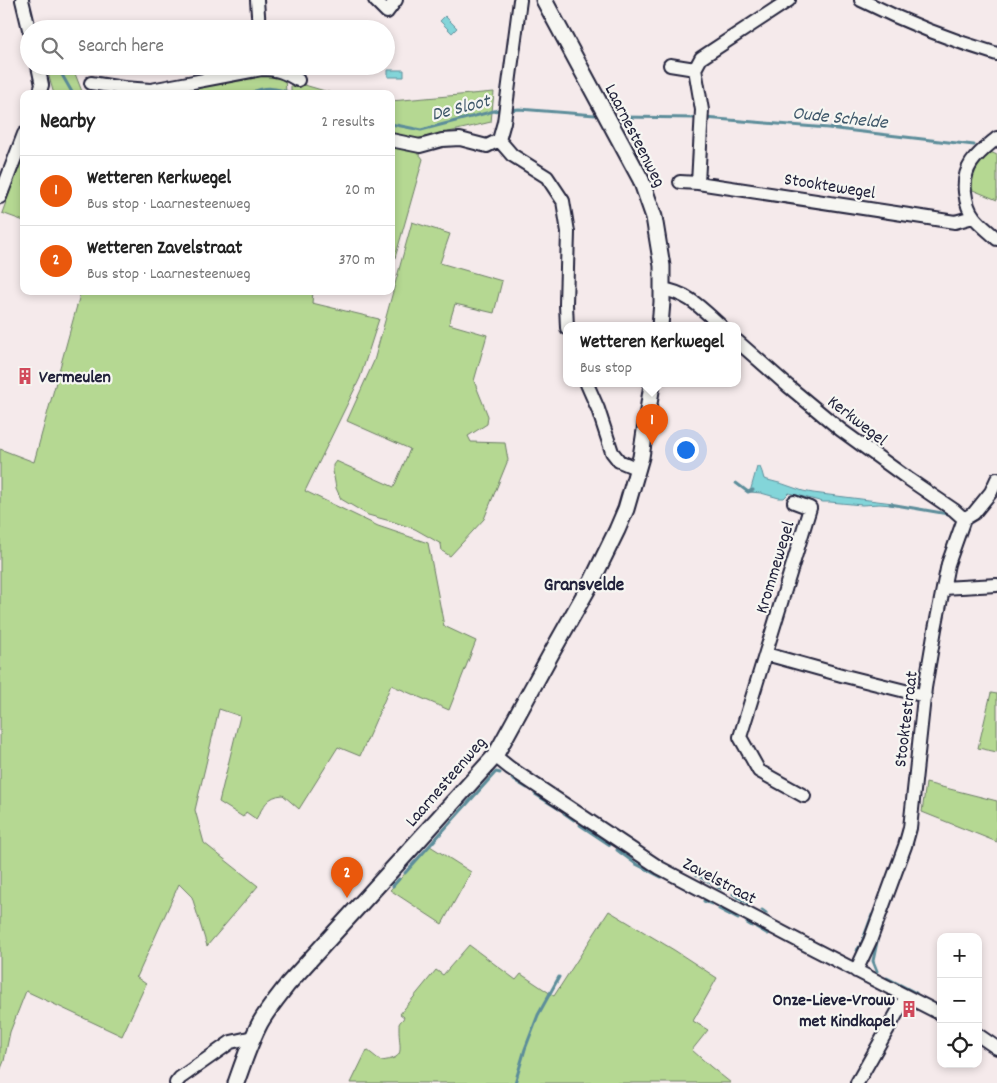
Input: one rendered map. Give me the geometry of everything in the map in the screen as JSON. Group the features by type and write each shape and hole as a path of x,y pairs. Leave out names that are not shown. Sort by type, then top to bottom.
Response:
{"street":[{"path":"22,0 27,20"},
{"path":"257,0 258,20"},
{"path":"375,0 387,12 396,0"},
{"path":"395,141 420,146 442,140 460,139 487,146 499,140 505,117 520,0"},
{"name":"Laarnesteenweg","path":"544,0 641,180 654,218 662,266 660,322"},
{"path":"698,183 702,110 695,69 701,58 789,0"},
{"path":"861,0 929,31 997,54"},
{"path":"670,64 695,69"},
{"path":"40,75 43,90"},
{"path":"92,83 151,90 227,75"},
{"path":"289,75 298,80"},
{"path":"499,140 512,154 547,177 563,201 568,232 567,322"},
{"path":"0,197 20,144"},
{"path":"989,145 968,167 964,181 966,202 973,217 997,239"},
{"name":"Stooktewegel","path":"680,182 698,183 955,222 973,217"},
{"path":"662,289 673,291 690,299 716,322"},
{"name":"Kerkwegel","path":"741,345 841,430 964,519"},
{"path":"588,387 598,409 612,452 619,461 638,469"},
{"name":"Laarnesteenweg","path":"236,1083 253,1037 267,1012 288,984 495,756 591,582 626,509 641,458 652,387"},
{"name":"Stooktestraat","path":"856,971 870,941 910,828 925,696 935,629 948,564 964,519 974,513 991,492 997,479"},
{"name":"Krommewegel","path":"794,502 810,508 740,737 760,771 804,796"},
{"path":"943,588 997,585"},
{"path":"766,654 925,696"},
{"name":"Zavelstraat","path":"495,756 660,868 937,1012"},
{"path":"857,1083 906,997"},
{"path":"176,1083 180,1078 231,1042 253,1037"},
{"path":"982,1038 997,1048"}],"green space":[{"path":"49,75 76,75 81,90 53,90"},
{"path":"262,75 285,76 286,90 185,90"},
{"path":"291,81 321,90 291,90"},
{"path":"494,92 491,122 410,140 395,136 395,101"},
{"path":"395,147 413,151 423,159 395,258"},
{"path":"988,151 997,155 997,200 968,188 970,174"},
{"path":"20,163 20,220 2,213"},
{"path":"412,222 450,234 440,263 502,281 494,313 455,304 449,324 487,335 474,381 488,416 487,424 468,436 471,442 505,443 508,460 484,519 450,556 442,551 441,544 415,529 368,515 341,499 336,488 333,465 336,461 394,487 410,449 347,421 374,361 392,295 395,295 395,284"},
{"path":"80,295 313,295 312,303 379,319 360,378 305,491 378,526 428,543 444,626 476,641 449,710 391,685 360,756 338,747 299,809 283,795 273,797 266,802 256,819 246,812 243,817 219,802 240,716 219,709 195,810 204,843 258,886 207,946 192,897 179,884 136,977 146,984 122,1036 26,991 10,1032 0,1071 0,449 34,462"},
{"path":"991,693 997,694 997,752 978,748"},
{"path":"926,783 997,801 997,842 922,812"},
{"path":"430,846 471,872 442,924 390,890"},
{"path":"609,911 717,978 693,1021 708,1030 692,1050 731,1083 351,1083 367,1050 381,1061 398,1056 400,1049 399,1024 404,1017 400,1014 436,970 443,975 469,945 516,980 521,974 554,996"}],"water":[{"path":"445,16 457,28 452,33 440,21"},
{"path":"395,70 404,70 404,77 388,77 388,75 395,75"},
{"path":"757,467 760,467 764,479 803,491 893,503 892,505 862,505 823,502 789,493 784,498 779,498 750,492"}],"waterway":[{"name":"De Sloot","path":"62,75 71,90"},
{"name":"De Sloot","path":"260,90 271,88 281,90"},
{"name":"De Sloot","path":"509,110 519,109 595,115"},
{"name":"De Sloot","path":"395,125 421,130 503,110"},
{"name":"Oude Schelde","path":"622,117 696,118"},
{"name":"Oude Schelde","path":"704,118 828,128 974,145"},
{"path":"736,483 748,492 753,490"},
{"path":"890,504 948,514"},
{"path":"405,873 494,774 496,772 500,773"},
{"path":"512,779 527,788"},
{"path":"535,794 559,809"},
{"path":"564,813 574,820"},
{"path":"580,825 610,845"},
{"path":"617,850 636,864 661,877"},
{"path":"697,875 711,883"},
{"path":"393,886 399,879"},
{"path":"718,887 723,889"},
{"path":"733,894 748,903"},
{"path":"704,901 712,904"},
{"path":"719,909 738,919"},
{"path":"762,910 766,913"},
{"path":"857,950 861,945 872,915"},
{"path":"747,923 752,926"},
{"path":"756,927 768,934"},
{"path":"877,942 873,961 877,971"},
{"path":"515,1083 538,1015 559,977"},
{"path":"887,978 916,993"}],"place":[{"name":"Vermeulen","path":"25,376"},
{"name":"Wetteren Kerkwegel","path":"652,445"},
{"name":"Wetteren Zavelstraat","path":"347,898"},
{"name":"Onze-Lieve-Vrouw met Kindkapel","path":"909,1009"}],"district":[{"name":"Gransvelde","path":"584,583"}]}
